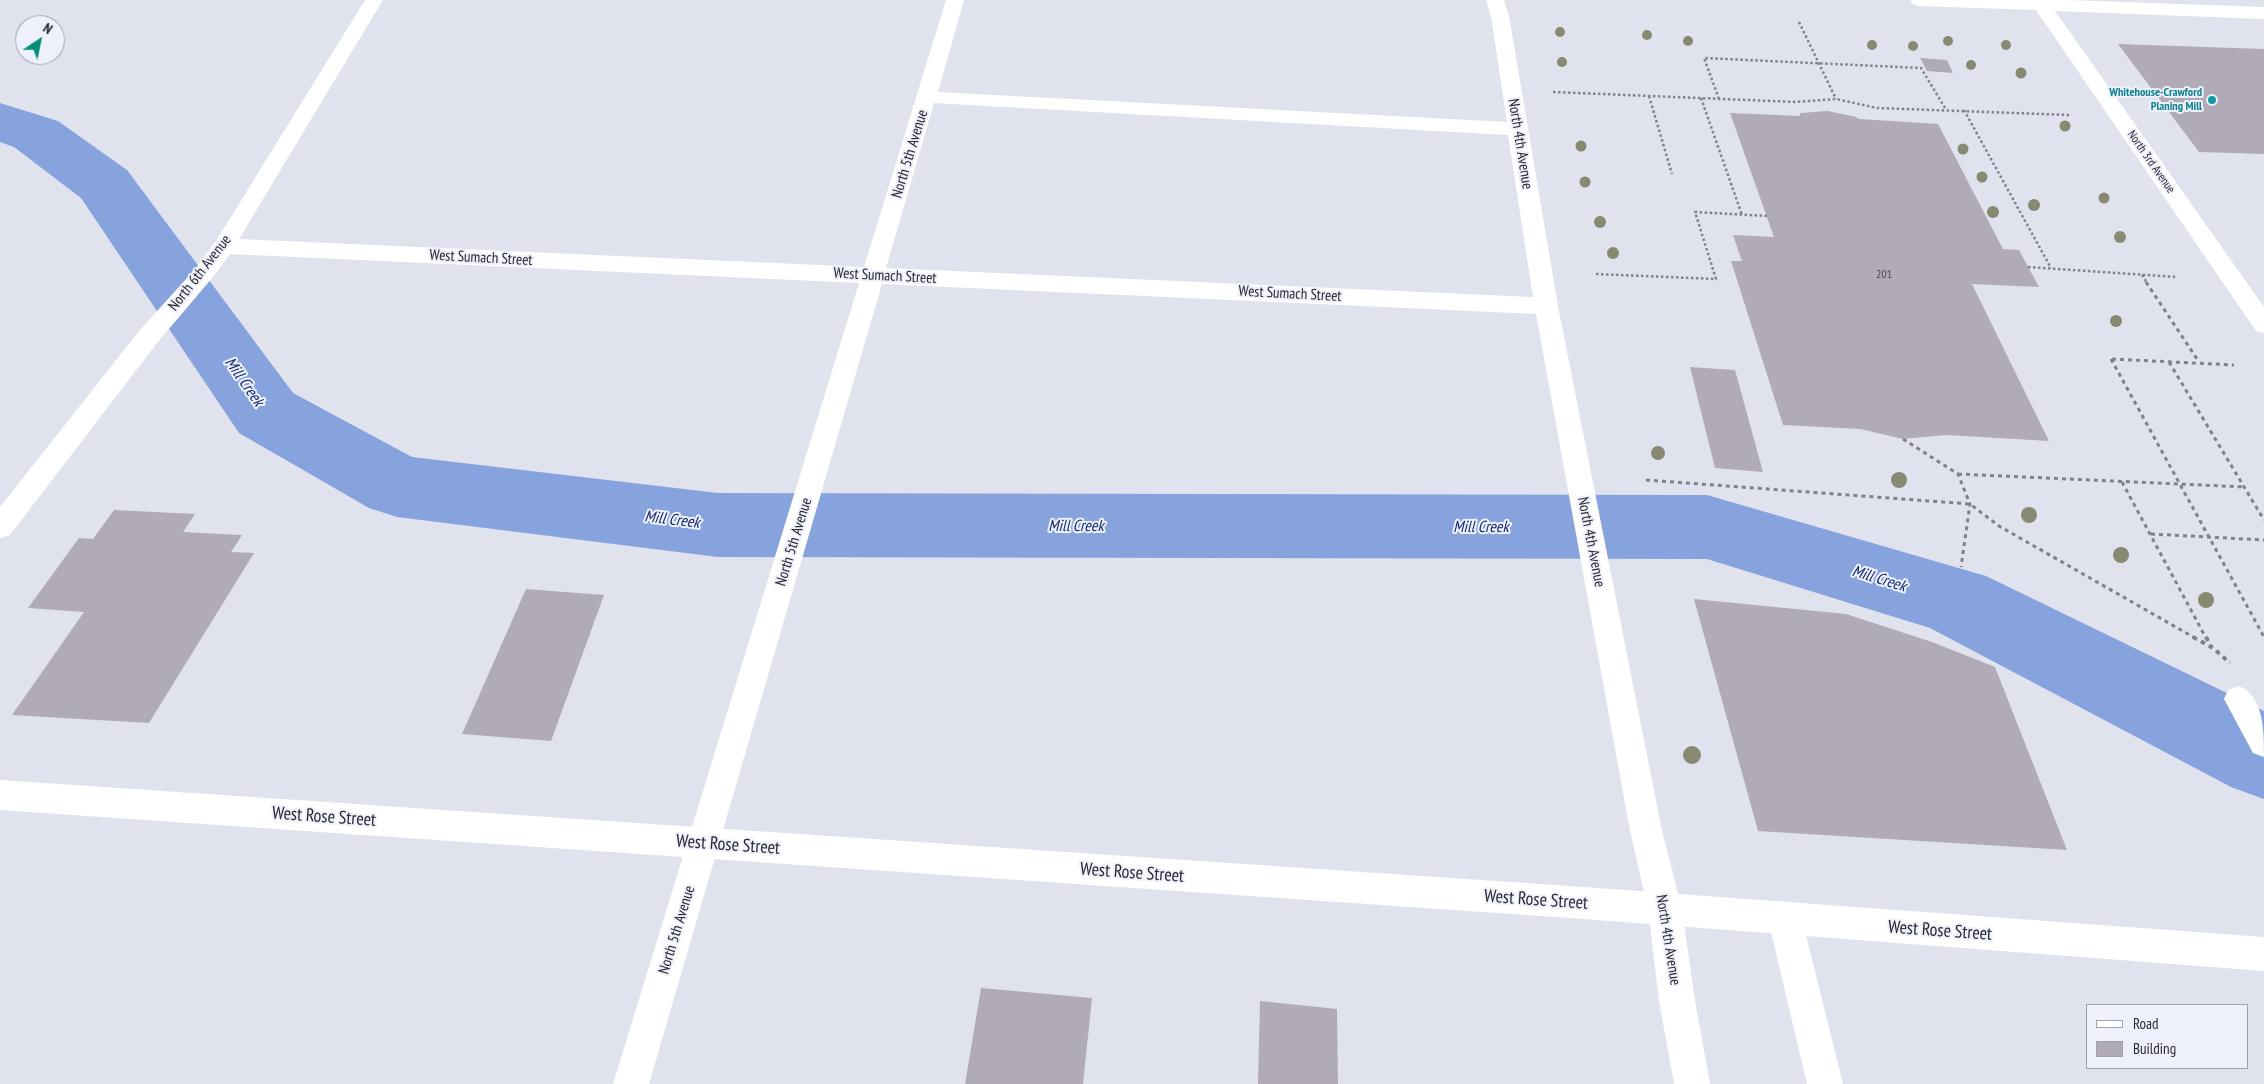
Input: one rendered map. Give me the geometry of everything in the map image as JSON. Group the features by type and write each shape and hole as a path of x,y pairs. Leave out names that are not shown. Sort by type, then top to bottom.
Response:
{"street":[{"name":"North 6th Avenue","path":"0,527 148,337 205,272 224,246 374,0"},
{"name":"North 5th Avenue","path":"631,1084 955,0"},
{"name":"North 4th Avenue","path":"1494,0 1500,16 1546,306 1646,831 1665,909 1677,1001 1692,1084"},
{"path":"1919,0 2039,3 2264,13"},
{"name":"North 3rd Avenue","path":"2039,3 2264,325"},
{"path":"927,97 1518,129"},
{"name":"West Sumach Street","path":"224,246 1546,306"},
{"path":"2264,711 2239,699 2264,743"},
{"name":"West Rose Street","path":"0,794 1665,909 2264,954"},
{"path":"1784,919 1825,1084"}],"path":[{"path":"1799,22 1836,99"},
{"path":"1719,99 1704,58 1921,68 1946,109"},
{"path":"1553,92 1796,102 1836,99 1877,108 1946,109 2070,115"},
{"path":"1649,96 1672,174"},
{"path":"1701,98 1742,215"},
{"path":"1964,110 2050,268"},
{"path":"1596,274 1716,279 1695,212 1767,216"},
{"path":"2028,267 2176,277"},
{"path":"2142,275 2199,363"},
{"path":"2234,365 2111,359 2264,637"},
{"path":"2169,362 2264,520"},
{"path":"1903,438 1958,474 2245,487"},
{"path":"1958,474 1970,504 1960,567"},
{"path":"1646,480 1970,504 1999,526 2212,648 2235,666"},
{"path":"2122,482 2212,648"},
{"path":"2258,510 2264,511"},
{"path":"2151,534 2264,540"}],"building":[{"name":"Whitehouse-Crawford Planing Mill","path":"2118,44 2264,49 2264,154 2199,152"},
{"path":"1920,58 1947,60 1953,73 1927,71"},
{"path":"1828,111 1859,119 1938,124 2003,249 2019,250 2039,287 1972,284 2049,441 1946,435 1903,439 1860,429 1783,425 1731,261 1742,261 1733,235 1774,237 1730,113 1800,116 1800,113"},
{"path":"1690,367 1735,370 1763,472 1715,468"},
{"path":"114,510 195,514 183,532 242,535 231,552 254,553 149,723 12,715 84,612 28,608 79,538 93,539"},
{"path":"526,589 604,595 551,741 462,734"},
{"path":"1694,599 1846,614 1932,642 1995,667 2067,850 1758,831"},
{"path":"981,988 1092,998 1083,1084 965,1084"},
{"path":"1260,1001 1337,1009 1338,1084 1258,1084"}],"waterway":[{"name":"Mill Creek","path":"0,121 36,134 104,184 266,413 397,486 718,525 1707,527 1956,601 2264,757"}],"place":[{"name":"Whitehouse-Crawford Planing Mill","path":"2212,100"}]}
